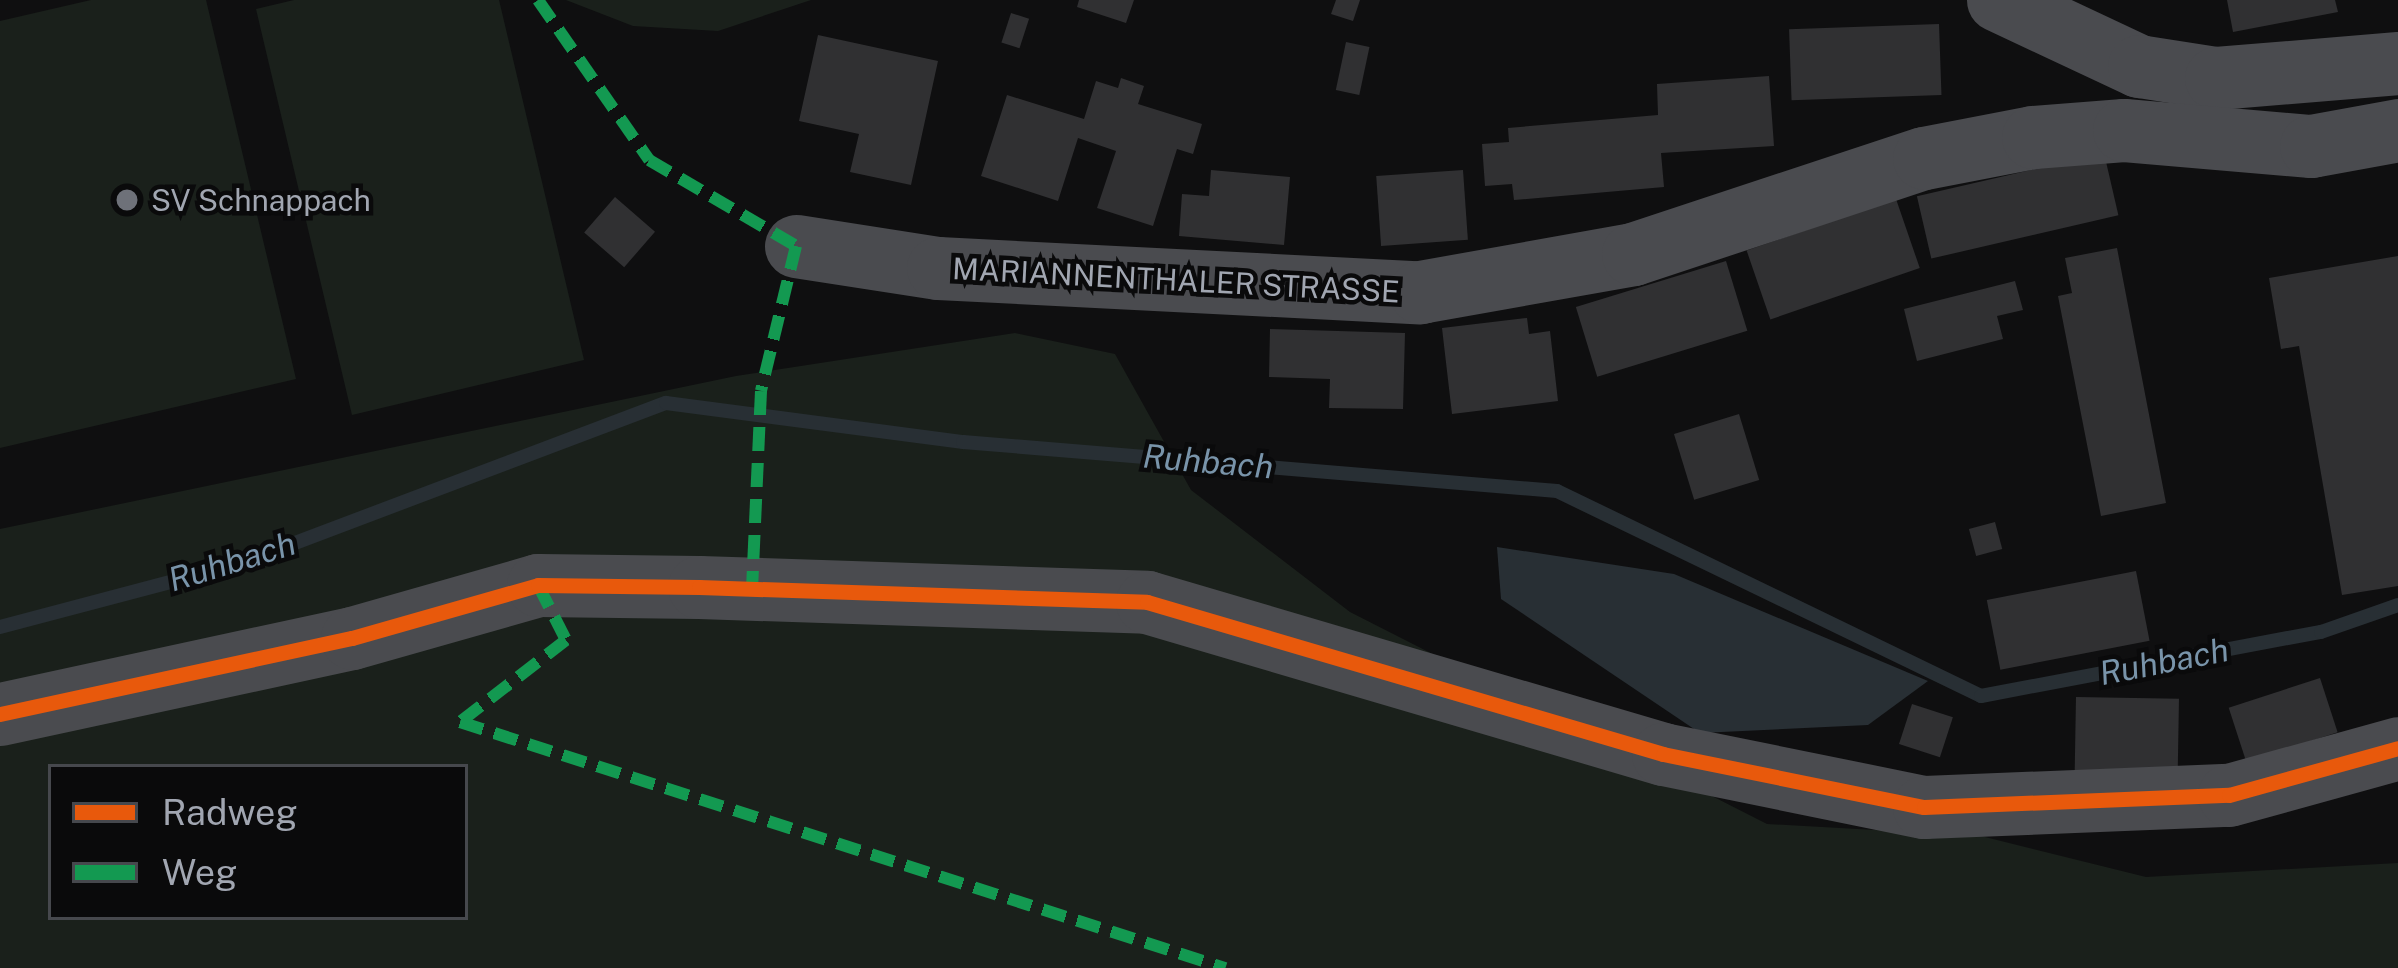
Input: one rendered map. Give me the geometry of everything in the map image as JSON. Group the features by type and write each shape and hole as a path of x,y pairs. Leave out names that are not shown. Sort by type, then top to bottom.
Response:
{"street":[{"path":"1998,0 2139,66 2216,78 2398,62"},
{"name":"MARIANNENTHALER STRASSE","path":"796,245 938,268 1420,292 1633,254 1924,158 2033,136 2124,130 2311,146 2398,130"},
{"path":"0,714 352,638 538,585 699,587 1147,602 1663,754 1924,807 2229,795 2398,748"}],"shaded area":[{"name":"SV Schnappach","path":"91,0 206,0 296,379 0,448 0,21"},
{"path":"294,0 499,0 584,360 352,415 256,9"},
{"path":"566,0 811,0 718,31 633,26"},
{"path":"1015,333 1115,354 1191,490 1350,612 1767,824 1981,836 2146,877 2398,863 2398,968 0,968 0,529 736,376"},
{"path":"1497,547 1674,574 1928,681 1868,725 1700,733 1501,599"}],"building":[{"path":"1079,0 1134,0 1126,23 1077,7"},
{"path":"1336,0 1360,0 1353,21 1331,14"},
{"path":"2227,0 2335,0 2338,12 2233,32"},
{"path":"1011,13 1029,19 1019,48 1001,42"},
{"path":"1939,24 1941,95 1792,100 1789,29"},
{"path":"818,35 938,61 911,185 850,172 859,134 799,121"},
{"path":"1346,42 1369,47 1359,95 1336,90"},
{"path":"1769,76 1774,146 1661,153 1664,187 1514,200 1512,184 1485,186 1482,144 1509,142 1508,128 1658,115 1657,84"},
{"path":"1121,78 1144,86 1138,104 1202,124 1193,154 1177,149 1153,226 1097,208 1116,151 1078,138 1058,201 981,176 1007,95 1084,119 1096,81 1118,88"},
{"path":"2104,153 2118,215 1931,259 1917,196"},
{"path":"1211,170 1290,177 1284,245 1179,236 1182,194 1209,196"},
{"path":"1463,170 1468,240 1381,246 1376,176"},
{"path":"615,197 655,232 624,267 584,232"},
{"path":"1896,199 1920,268 1770,319 1747,250"},
{"path":"2117,248 2166,503 2101,516 2058,296 2072,293 2065,258"},
{"path":"2398,256 2398,586 2342,595 2299,346 2281,349 2269,278"},
{"path":"1726,261 1747,331 1597,377 1576,307"},
{"path":"2015,281 2023,310 1997,316 2003,339 1917,361 1904,309"},
{"path":"1527,318 1529,334 1550,331 1558,401 1452,414 1442,328"},
{"path":"1270,329 1405,333 1403,409 1329,408 1330,379 1269,377"},
{"path":"1739,414 1759,480 1694,500 1674,434"},
{"path":"1995,522 2002,549 1976,556 1969,529"},
{"path":"2136,571 2150,641 2000,670 1987,600"},
{"path":"2320,678 2338,732 2246,762 2229,708"},
{"path":"2076,697 2179,699 2178,779 2075,777"},
{"path":"1912,704 1953,717 1940,757 1899,744"}],"waterway":[{"name":"Ruhbach","path":"0,627 242,563 666,403 963,442 1557,491 1981,696 2321,632 2398,605"}],"marked path":[{"path":"538,0 649,160 796,246 761,391 752,590"},
{"path":"538,585 566,640 460,722 1225,968"}],"cycle path":[{"path":"0,714 352,638 538,585 699,587 1147,602 1663,754 1924,807 2229,795 2398,748"}],"place":[{"name":"SV Schnappach","path":"127,200"}]}
